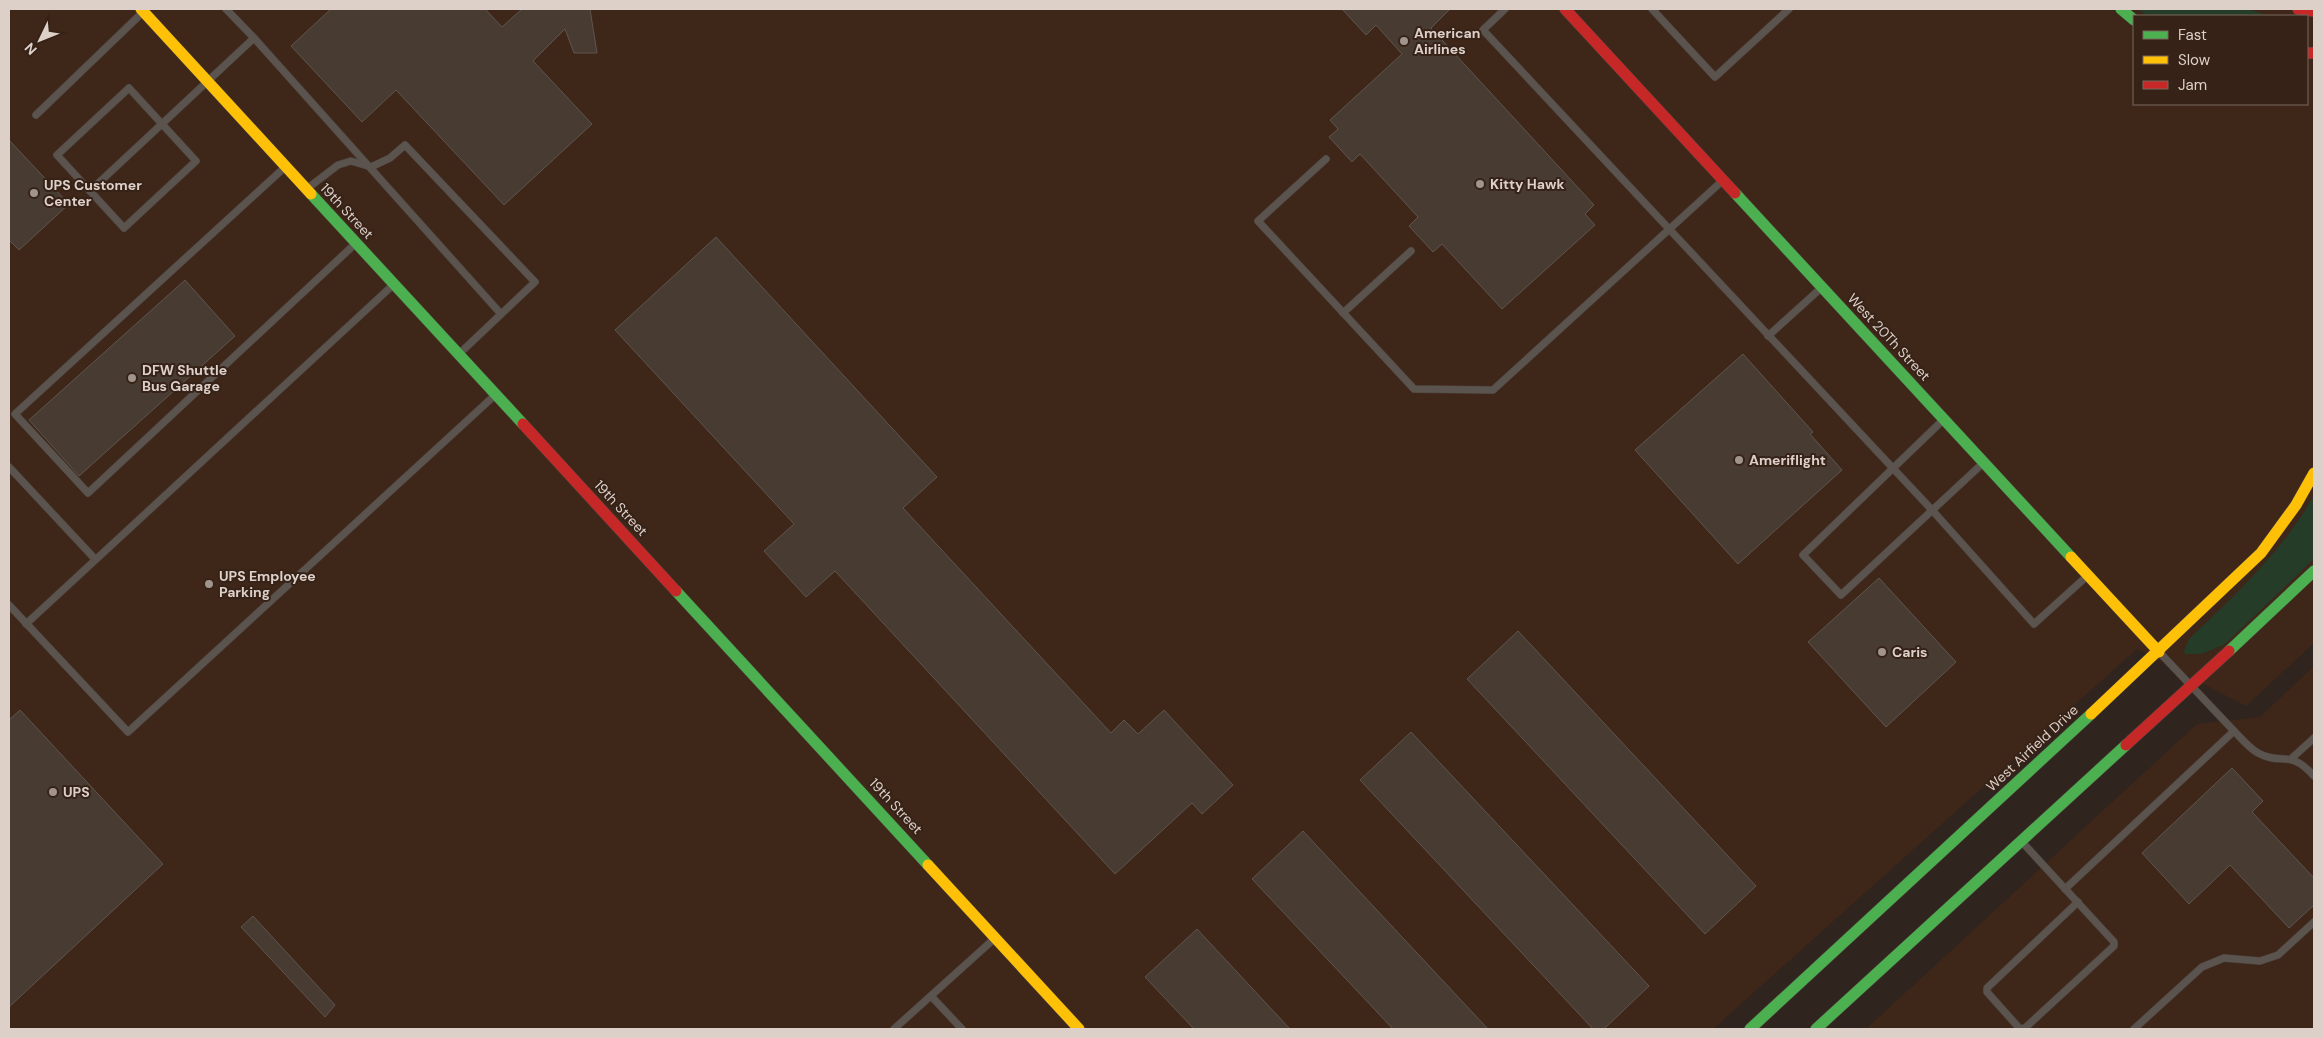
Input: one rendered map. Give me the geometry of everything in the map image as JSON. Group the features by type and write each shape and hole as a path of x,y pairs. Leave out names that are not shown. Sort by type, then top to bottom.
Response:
{"street":[{"name":"West 20Th Street","path":"1565,9 2159,652"},
{"path":"2121,9 2133,19"},
{"path":"2298,9 2314,10"},
{"name":"19th Street","path":"142,10 1079,1029"},
{"name":"West Airfield Drive","path":"1750,1029 2159,652 2261,553 2296,505 2314,473"},
{"path":"1816,1029 2293,593 2314,571"}],"lane":[{"path":"226,9 502,314"},
{"path":"1505,9 1483,30 1932,510 2034,624 2088,575"},
{"path":"1652,9 1715,76 1789,9"},
{"path":"36,115 142,10"},
{"path":"90,191 254,38"},
{"path":"129,88 196,161 124,228 90,191 57,155 129,88"},
{"path":"307,189 338,165 351,161 371,167 390,158 405,145 535,282 459,354"},
{"path":"1326,159 1258,221 1414,389 1493,390 1724,180"},
{"path":"286,166 15,414 88,493 356,243"},
{"path":"1343,313 1411,250"},
{"path":"26,624 394,284"},
{"path":"1768,336 1822,287"},
{"path":"9,605 128,732 496,394"},
{"path":"1944,419 1803,554 1841,595 1984,462"},
{"path":"9,467 96,559"},
{"name":"West 20Th Street","path":"2159,652 2234,732 2257,753 2292,758"},
{"path":"2065,889 2234,732"},
{"path":"2314,738 2292,758 2304,764 2314,776"},
{"path":"2021,841 2078,902 2114,942 2114,946 2025,1028 2020,1029 1987,992 1987,988 2078,902"},
{"path":"2134,1029 2202,967 2224,958 2260,961 2278,955 2314,922"},
{"path":"894,1029 996,938"},
{"path":"931,996 962,1029"}],"shaded area":[{"path":"9,9 2314,9 2314,643 2246,706 2137,649 1713,1029 9,1029"},
{"path":"2314,666 2314,1029 1866,1029 2197,724 2260,717"}],"green space":[{"path":"2137,9 2248,9 2266,15 2146,15"},
{"path":"2314,495 2314,559 2224,645 2201,654 2185,654 2184,651 2189,639 2258,571 2288,535"}],"building":[{"path":"331,9 485,9 502,27 522,9 590,9 597,53 574,53 565,29 533,61 592,124 504,205 396,90 362,122 291,46"},
{"name":"Kitty Hawk","path":"1342,9 1450,9 1431,28 1594,205 1585,214 1595,225 1502,309 1442,244 1433,252 1409,226 1418,217 1360,154 1352,162 1329,137 1338,129 1330,120 1402,54 1376,25 1366,35"},
{"name":"UPS Customer Center","path":"9,140 69,204 19,250 9,240"},
{"path":"716,237 937,477 903,508 1111,733 1124,720 1138,734 1164,710 1233,785 1202,814 1192,803 1115,874 835,571 806,597 764,551 794,524 615,330"},
{"name":"DFW Shuttle Bus Garage","path":"185,280 235,336 79,476 29,420"},
{"name":"Ameriflight","path":"1743,354 1813,432 1810,434 1842,470 1738,564 1635,450"},
{"name":"Caris","path":"1879,578 1956,662 1886,727 1808,642"},
{"path":"1518,631 1756,886 1705,934 1467,679"},
{"name":"UPS","path":"20,710 163,864 9,1007 9,720"},
{"path":"1411,732 1649,986 1604,1029 1593,1029 1360,780"},
{"path":"2232,768 2263,801 2252,812 2314,878 2314,905 2289,928 2230,865 2189,904 2142,853"},
{"path":"1303,831 1488,1029 1393,1029 1252,879"},
{"path":"253,916 335,1005 325,1017 241,927"},
{"path":"1197,929 1290,1029 1194,1029 1145,977"}],"traffic: fast":[{"path":"2121,9 2133,19"},
{"path":"1735,193 2071,557"},
{"path":"311,194 523,424"},
{"path":"2229,651 2314,571"},
{"path":"676,591 928,865"},
{"path":"1750,1029 2091,714"},
{"path":"1816,1029 2126,745"}],"traffic: slow":[{"path":"141,9 311,194"},
{"path":"2091,714 2261,553 2296,505 2314,473"},
{"path":"2071,557 2159,652"},
{"path":"928,865 1079,1029"}],"traffic: jam":[{"path":"1565,9 1735,193"},
{"path":"2298,9 2314,11"},
{"path":"2308,53 2314,53"},
{"path":"523,424 676,591"},
{"path":"2126,745 2229,651"}],"place":[{"name":"American Airlines","path":"1404,41"},
{"name":"Kitty Hawk","path":"1480,184"},
{"name":"UPS Customer Center","path":"34,193"},
{"name":"DFW Shuttle Bus Garage","path":"132,378"},
{"name":"Ameriflight","path":"1739,460"},
{"name":"UPS Employee Parking","path":"209,584"},
{"name":"Caris","path":"1882,652"},
{"name":"UPS","path":"53,792"}]}
